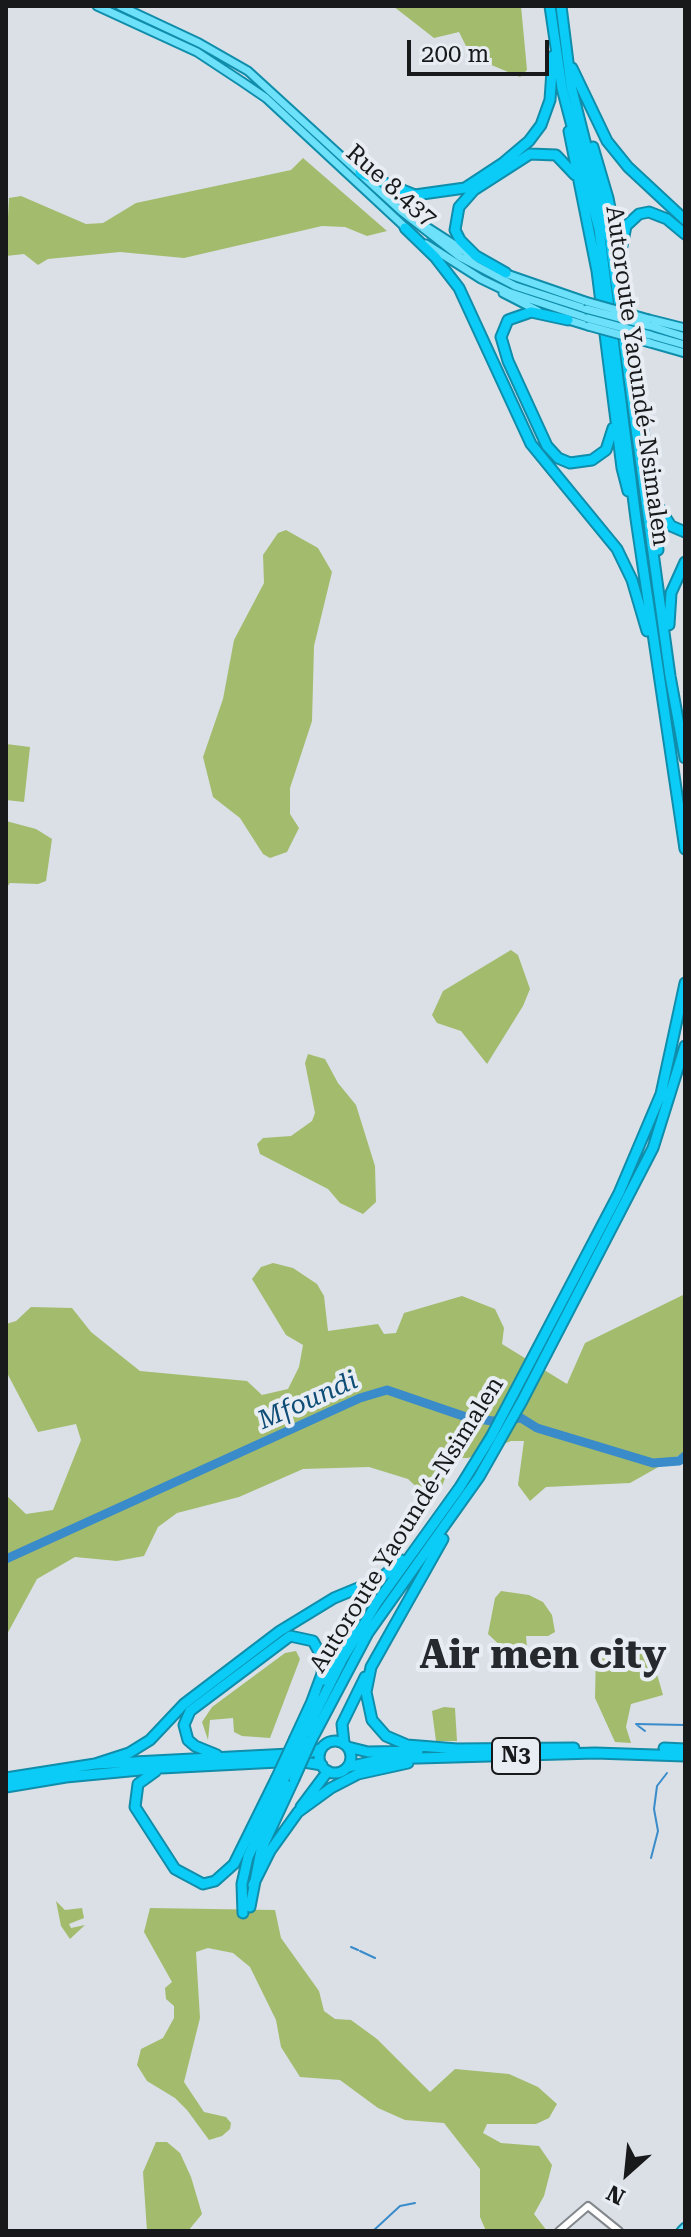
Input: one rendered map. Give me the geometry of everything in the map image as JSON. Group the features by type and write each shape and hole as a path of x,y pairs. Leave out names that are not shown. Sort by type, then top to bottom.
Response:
{"highway":[{"name":"Autoroute Yaoundé-Nsimalen","path":"550,6 599,229 656,665 678,782 685,849"},
{"name":"Autoroute Yaoundé-Nsimalen","path":"558,45 561,6"},
{"path":"360,173 404,192 439,195 465,188 503,163 529,141 541,125 550,100 558,45"},
{"path":"558,45 607,141 628,167 685,220"},
{"path":"567,87 597,271 622,468 636,519"},
{"path":"567,87 602,169 622,269 651,479 659,590"},
{"name":"Autoroute Yaoundé-Nsimalen","path":"567,87 610,240 670,676 685,758"},
{"path":"506,273 476,256 460,240 455,217 465,199 521,159 539,152 563,159 574,172 582,192"},
{"path":"622,269 623,233 631,219 639,214 657,214 685,234"},
{"path":"405,228 435,257 459,288 542,461 597,520 617,549 632,580 656,665"},
{"path":"568,320 531,312 517,314 508,320 501,337 538,428 558,458 582,464 600,456 610,442 610,372"},
{"path":"651,479 666,521 685,532"},
{"path":"670,676 671,593 685,562"},
{"name":"Autoroute Yaoundé-Nsimalen","path":"518,1398 648,1130 671,1060 685,983"},
{"name":"Autoroute Yaoundé-Nsimalen","path":"303,1739 368,1633 479,1477 495,1440 643,1169 666,1115 685,1046"},
{"name":"Autoroute Yaoundé-Nsimalen","path":"247,1910 242,1884 248,1857 342,1660 378,1601 495,1440"},
{"path":"348,1767 352,1757 341,1730 345,1716 479,1477"},
{"path":"95,1764 129,1753 150,1740 184,1704 294,1621 334,1598 380,1579 400,1562 438,1518"},
{"path":"312,1701 346,1642 378,1601"},
{"path":"228,1757 195,1746 185,1732 186,1717 203,1698 290,1636 313,1641 322,1657 322,1674 303,1739"},
{"path":"371,1667 367,1705 378,1729 407,1745 458,1754"},
{"name":"N3","path":"6,1778 95,1764 309,1753 335,1741 368,1752 685,1756"},
{"path":"253,1885 270,1851 325,1768 319,1755 322,1748"},
{"name":"N3","path":"6,1787 66,1777 161,1768 298,1761 338,1773 348,1767 383,1759 458,1754 685,1749"},
{"path":"298,1812 358,1774 458,1754"},
{"path":"161,1768 138,1784 135,1807 175,1869 203,1884 227,1873 259,1812 285,1779"},
{"name":"Autoroute Yaoundé-Nsimalen","path":"247,1910 261,1850 285,1779"},
{"path":"247,1910 236,1885 240,1863 259,1812"}],"main road":[{"name":"Rue 8.437","path":"97,6 197,52 254,89 405,228 481,279 588,322 685,337"},
{"name":"Rue 8.437","path":"120,6 199,43 248,71 433,239 487,273 535,293 586,305 685,345"},
{"path":"401,211 506,273 586,305"},
{"path":"481,279 520,305 568,320 588,322"},
{"path":"650,331 685,328"},
{"path":"650,331 685,353"}],"street":[{"path":"559,2231 588,2206 619,2231"}],"green space":[{"path":"393,6 521,6 527,70 520,77 489,64 475,64 459,32 434,38"},
{"path":"303,158 387,231 367,236 345,227 322,226 184,258 120,252 48,259 38,265 24,254 6,256 9,198 21,196 86,224 103,223 136,203 291,170"},
{"path":"286,530 318,548 332,572 314,646 312,721 290,788 290,814 299,828 287,852 270,858 263,854 240,818 213,797 203,757 223,699 234,640 264,583 263,555 278,533"},
{"path":"6,744 30,747 24,802 6,800"},
{"path":"6,821 36,829 52,839 46,881 38,884 10,883 6,888"},
{"path":"511,950 518,955 530,989 487,1064 461,1031 437,1023 432,1015 443,991"},
{"path":"308,1054 325,1059 338,1083 356,1105 375,1166 376,1202 363,1214 340,1203 328,1189 260,1154 257,1144 263,1138 291,1136 312,1121 315,1113 305,1063"},
{"path":"273,1263 293,1268 317,1284 324,1296 328,1331 378,1324 384,1334 396,1333 404,1313 462,1296 495,1309 504,1328 502,1344 567,1384 585,1343 685,1294 685,1452 630,1483 546,1487 530,1501 518,1485 524,1441 511,1441 468,1458 453,1458 442,1486 433,1496 426,1496 408,1479 369,1467 303,1469 239,1497 177,1513 158,1527 144,1556 117,1561 75,1557 37,1579 6,1636 6,1495 26,1514 53,1510 81,1440 76,1424 38,1432 6,1371 6,1324 16,1321 31,1307 72,1308 91,1332 140,1371 247,1381 262,1395 288,1389 299,1367 303,1345 286,1335 252,1279 261,1267"},
{"path":"501,1591 529,1595 543,1602 552,1615 555,1632 548,1636 526,1636 527,1648 506,1651 488,1634 495,1598"},
{"path":"296,1651 300,1659 270,1738 242,1736 234,1732 233,1718 210,1720 208,1740 202,1722 212,1707 285,1653"},
{"path":"651,1653 663,1695 631,1704 626,1727 631,1743 615,1742 595,1698 596,1654"},
{"path":"444,1707 455,1708 457,1741 436,1741 432,1711"},
{"path":"56,1901 65,1910 82,1908 84,1918 69,1924 71,1928 85,1925 70,1939 61,1926"},
{"path":"150,1908 275,1910 281,1938 319,1991 324,2011 335,2019 351,2020 377,2039 430,2092 455,2069 509,2074 538,2087 557,2104 549,2118 536,2124 487,2124 483,2133 501,2143 539,2146 552,2165 544,2196 534,2214 547,2231 486,2231 480,2217 480,2169 444,2123 405,2120 378,2108 340,2080 300,2077 281,2047 276,2020 250,1967 233,1953 208,1948 196,1952 200,2018 184,2082 204,2112 226,2117 231,2123 230,2129 222,2136 209,2140 187,2110 175,2098 147,2081 137,2065 141,2049 163,2038 174,2018 174,2006 166,1999 165,1988 172,1982 144,1932"},
{"path":"156,2142 167,2142 180,2153 191,2177 202,2214 188,2231 147,2231 143,2172"}],"waterway":[{"name":"Mfoundi","path":"6,1559 360,1398 387,1390 469,1418 493,1421 521,1418 537,1428 653,1463 679,1461 685,1456"},
{"path":"636,1724 685,1725"},
{"path":"637,1725 645,1731"},
{"path":"651,1858 658,1831 654,1809 657,1786 667,1773"},
{"path":"351,1947 358,1950"},
{"path":"360,1951 375,1958"},
{"path":"373,2231 400,2206 415,2203"}],"district":[{"name":"Air men city","path":"543,1656"}]}
